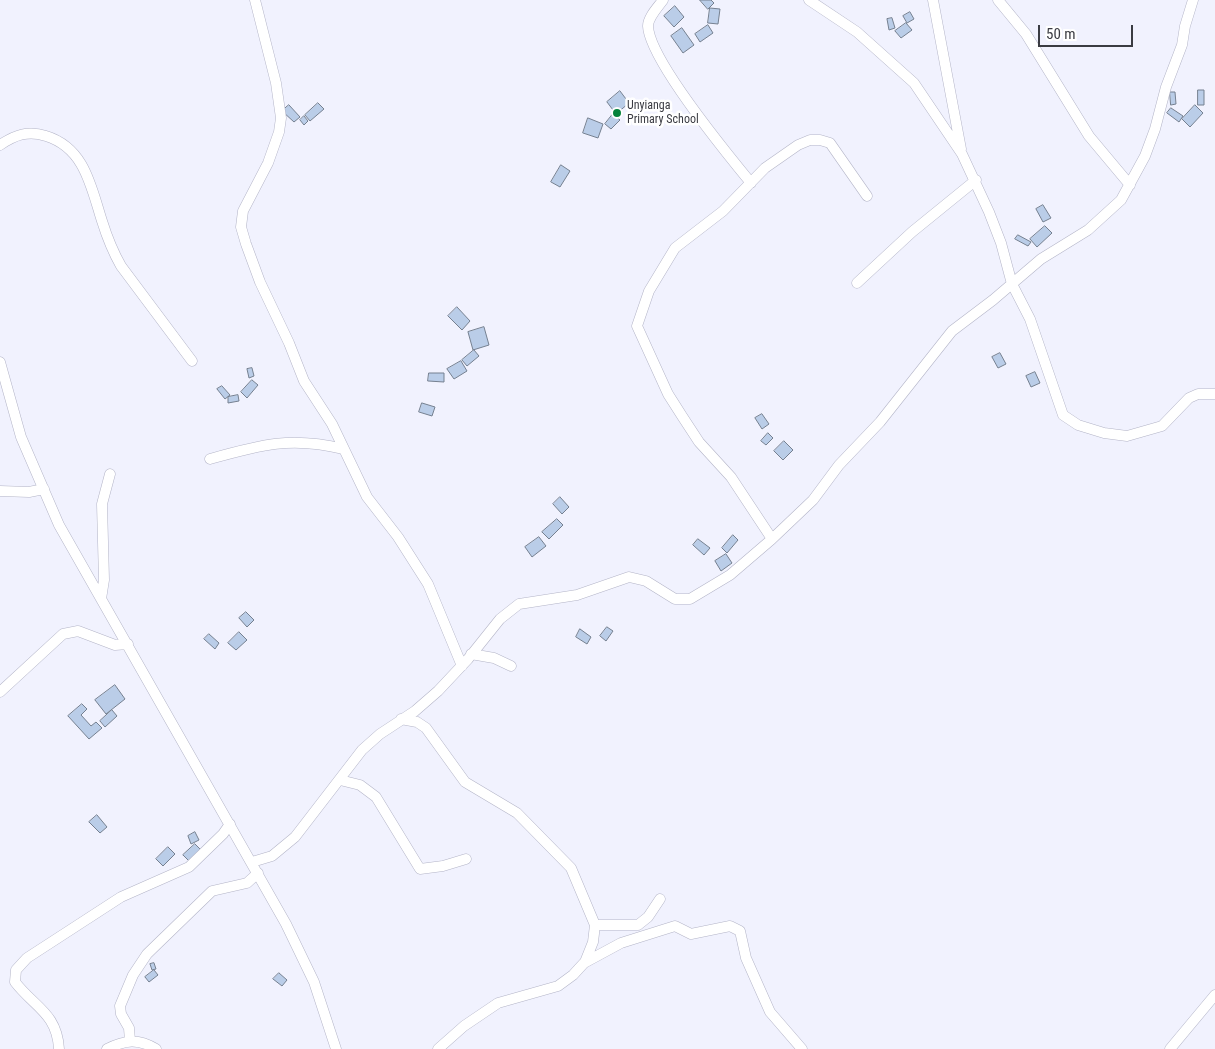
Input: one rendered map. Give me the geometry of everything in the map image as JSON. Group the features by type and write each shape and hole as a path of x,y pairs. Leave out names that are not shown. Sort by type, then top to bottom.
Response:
{"street":[{"path":"255,0 276,83 280,118 279,132 274,149 243,211 241,227 260,282 304,381 332,424 366,497 398,537 428,584 462,666"},
{"path":"663,0 650,18 648,25 660,58 696,114 751,183"},
{"path":"810,0 872,43 914,83 962,154 976,180 1001,243 1012,284 1030,319 1063,415 1078,425 1118,436 1144,433 1162,426 1189,398 1198,394 1215,394"},
{"path":"933,0 962,154"},
{"path":"998,0 1026,34 1090,136 1130,185"},
{"path":"252,862 272,856 295,837 362,750 380,734 438,691 462,666 500,619 519,604 576,594 629,577 646,581 675,599 690,599 730,575 772,539 813,500 839,465 880,422 952,331 1012,284 1040,259 1102,218 1121,200 1145,156 1155,129 1166,88 1182,45 1185,26 1193,0"},
{"path":"0,145 25,132 40,134 64,143 74,152 83,166 112,250 121,266 192,360"},
{"path":"772,539 736,484 699,442 682,416 658,373 637,326 648,292 675,248 723,212 765,168 798,145 810,140 830,143 866,196"},
{"path":"857,283 918,227 976,180"},
{"path":"0,362 21,437 60,526 258,873 307,966 336,1049"},
{"path":"210,458 277,442 313,443 343,449"},
{"path":"101,599 104,580 102,504 110,474"},
{"path":"0,491 29,492 44,489"},
{"path":"0,692 63,634 78,631 115,645 128,644"},
{"path":"471,654 494,658 511,666"},
{"path":"401,719 417,722 426,728 465,782 517,813 533,832 568,862 579,881 595,925 593,942 584,963 573,976 558,986 498,1003 464,1026 438,1049"},
{"path":"340,780 360,785 376,797 420,869 443,866 466,859"},
{"path":"58,1049 55,1029 50,1018 15,982 14,975 21,964 36,951 63,936 121,898 189,867 223,834 230,824"},
{"path":"130,1041 129,1028 121,1014 120,1006 132,975 147,954 212,891 247,883 258,873"},
{"path":"595,925 638,925 660,899"},
{"path":"584,963 621,942 670,927 678,927 691,934 734,927 740,931 743,937 746,958 770,1012 802,1049"},
{"path":"1170,1049 1215,995"},
{"path":"107,1049 130,1041 140,1041 156,1049"}],"building":[{"path":"700,0 711,0 714,3 708,9"},
{"path":"675,6 684,17 674,27 664,16"},
{"path":"710,8 720,9 718,24 708,23"},
{"path":"910,12 914,19 907,23 903,16"},
{"path":"892,18 895,28 889,30 887,19"},
{"path":"906,23 912,30 901,38 895,31"},
{"path":"708,25 713,33 700,42 695,34"},
{"path":"682,28 694,45 683,53 671,36"},
{"path":"1198,90 1204,90 1204,105 1198,105"},
{"path":"620,91 629,103 616,114 607,102"},
{"path":"1170,92 1175,92 1176,104 1171,105"},
{"path":"318,103 324,109 310,121 305,115"},
{"path":"289,105 300,117 294,122 282,111"},
{"path":"1195,105 1203,113 1190,127 1182,119"},
{"path":"1171,108 1183,116 1179,122 1167,113"},
{"path":"613,114 620,120 611,129 605,124"},
{"path":"304,116 308,121 304,125 300,120"},
{"path":"588,118 603,124 598,138 583,133"},
{"path":"561,165 570,171 560,187 551,182"},
{"path":"1043,205 1051,218 1043,222 1036,209"},
{"path":"1045,226 1052,233 1037,247 1030,239"},
{"path":"1018,235 1031,242 1028,246 1015,239"},
{"path":"457,307 470,321 462,330 448,316"},
{"path":"484,327 489,345 473,350 468,332"},
{"path":"474,350 479,356 467,366 462,360"},
{"path":"1000,353 1006,364 998,368 992,357"},
{"path":"461,361 467,371 454,379 447,369"},
{"path":"252,368 254,376 249,378 247,369"},
{"path":"1035,372 1040,383 1031,387 1026,376"},
{"path":"429,373 444,373 444,382 428,381"},
{"path":"252,380 258,385 247,398 241,392"},
{"path":"222,386 230,395 225,399 217,389"},
{"path":"238,395 239,401 228,403 228,397"},
{"path":"422,403 435,407 432,416 419,412"},
{"path":"762,414 769,424 762,429 755,418"},
{"path":"768,433 773,438 766,445 761,441"},
{"path":"784,441 793,450 783,460 774,451"},
{"path":"560,497 569,507 562,514 553,504"},
{"path":"557,519 563,525 549,539 542,532"},
{"path":"733,535 738,540 727,553 722,548"},
{"path":"539,537 546,546 532,557 525,547"},
{"path":"698,539 710,548 704,555 693,545"},
{"path":"726,554 732,563 721,571 715,561"},
{"path":"246,612 254,620 247,627 239,618"},
{"path":"607,627 613,631 606,641 600,636"},
{"path":"580,629 591,637 587,644 576,637"},
{"path":"239,632 247,640 236,650 228,643"},
{"path":"209,634 219,643 215,649 204,639"},
{"path":"115,685 125,699 106,714 95,700"},
{"path":"82,704 87,709 81,715 91,726 96,722 102,728 89,739 68,716"},
{"path":"112,710 117,716 105,727 100,721"},
{"path":"97,815 107,827 100,833 89,822"},
{"path":"195,832 199,840 191,844 188,836"},
{"path":"195,844 201,850 189,861 183,855"},
{"path":"168,847 175,854 163,866 156,859"},
{"path":"154,963 156,969 152,970 150,964"},
{"path":"154,970 158,975 149,982 145,977"},
{"path":"279,973 287,980 282,986 273,979"}],"place":[{"name":"Unyianga Primary School","path":"617,113"}]}
